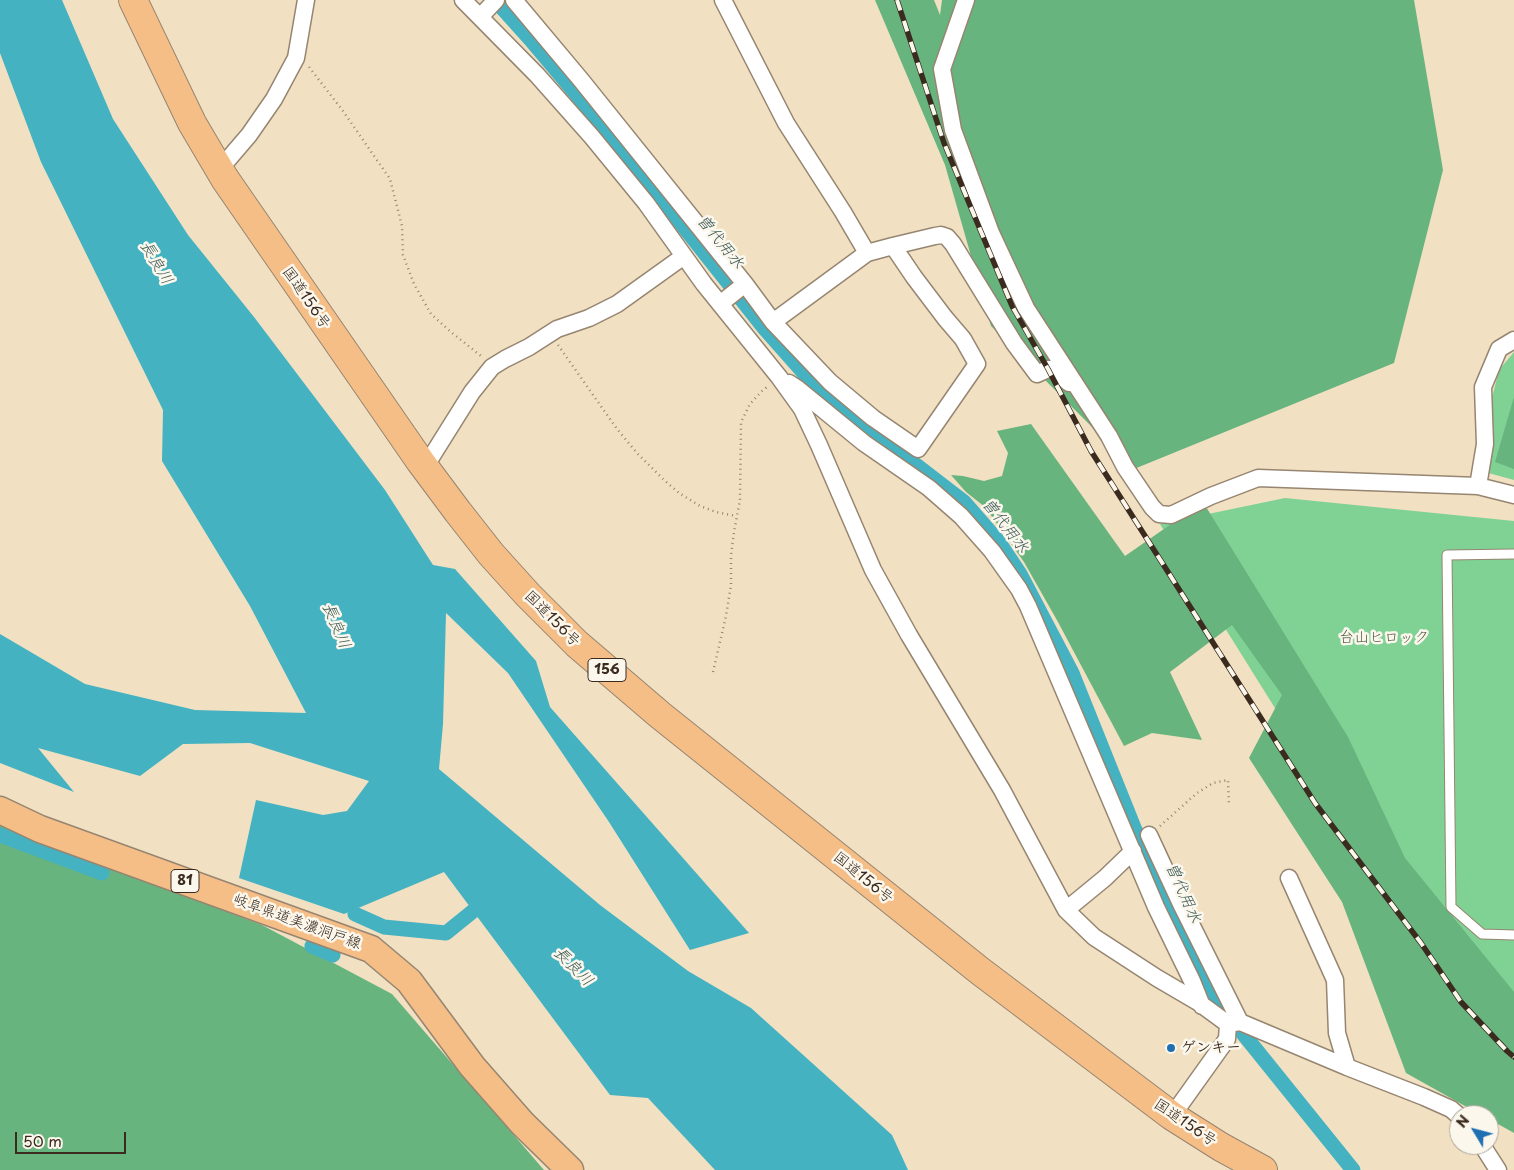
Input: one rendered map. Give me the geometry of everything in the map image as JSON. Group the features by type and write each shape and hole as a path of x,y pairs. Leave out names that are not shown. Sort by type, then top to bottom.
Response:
{"highway":[{"name":"国道156号","path":"133,0 192,123 218,167 264,237 458,512 491,554 557,624 605,669 660,715 980,971 1172,1116 1221,1147 1263,1170"}],"main road":[{"name":"岐阜県道美濃洞戸線","path":"0,810 40,829 371,949 409,981 478,1073 522,1123 570,1170"}],"street":[{"path":"218,167 225,163 274,99 296,58 306,0"},
{"path":"463,0 488,8 537,75 623,153 733,293 781,378 802,409 873,570 908,635 1002,790 1066,910 1094,937 1202,1006 1234,1023 1449,1108"},
{"path":"514,0 581,80 623,153 646,203 684,256 773,322 830,382 874,418 918,450 977,364 963,339 924,291 893,246"},
{"path":"723,0 786,123 868,253"},
{"path":"966,0 942,69 953,130 991,234 1026,308 1109,436 1125,467 1152,507 1159,514 1170,515 1211,496 1258,478 1478,486 1514,495"},
{"path":"773,322 868,253 941,235 947,237 953,244 1014,343 1037,374 1048,369 1053,370 1079,391"},
{"path":"425,467 472,392 494,366 557,329 589,318 617,304 684,256"},
{"path":"1478,486 1486,444 1483,386 1500,349 1514,340"},
{"path":"781,378 798,388 864,443 929,488 961,516 992,550 1028,606 1156,907 1202,1006"},
{"path":"1149,835 1234,1023 1227,1039 1172,1116"},
{"path":"1066,910 1105,878 1133,851"},
{"path":"1290,878 1335,980 1337,1033 1347,1067"},
{"path":"1488,1155 1498,1170"}],"lane":[{"path":"1514,554 1447,555 1451,907 1482,934 1514,935"}],"path":[{"path":"296,58 311,68 390,179 402,226 403,255 414,284 431,314 494,366"},
{"path":"549,334 617,429 637,453 664,480 679,494 700,506 716,512 737,516"},
{"path":"713,672 731,585 731,555 740,500 741,422 750,404 756,397 781,378"},
{"path":"1149,835 1179,811 1197,793 1213,784 1228,780 1229,806"}],"green space":[{"path":"875,0 934,0 940,15 942,0 1414,0 1443,170 1394,363 1134,469 991,326 945,165"},
{"path":"1514,352 1514,480 1474,469 1499,370"},
{"path":"1514,397 1514,469 1495,462"},
{"path":"1031,424 1125,556 1203,502 1348,737 1405,858 1514,992 1514,1133 1499,1125 1499,1105 1463,1105 1406,1073 1342,902 1249,758 1282,695 1232,625 1170,672 1202,740 1152,733 1124,746 1024,562 985,507 966,492 951,475 984,481 1002,476 1008,453 997,431"},
{"name":"台山ヒロック","path":"1285,498 1514,521 1514,1040 1338,809 1160,524"},
{"path":"0,821 146,881 262,925 392,994 544,1170 0,1170"}],"water":[{"name":"長良川","path":"0,0 62,0 113,119 188,235 254,317 385,490 433,565 455,569 536,661 550,707 749,933 690,950 609,822 508,673 446,613 443,724 439,769 600,905 688,971 751,1008 892,1135 908,1170 715,1170 648,1098 610,1095 444,872 344,914 239,878 256,800 323,815 347,811 369,781 250,743 183,744 140,776 38,748 74,792 0,763 0,634 85,684 195,710 306,713 250,606 162,461 163,410 41,162 0,53"}],"waterway":[{"name":"曽代用水","path":"495,0 615,140 765,329 804,373 877,435 964,502 998,541 1020,574 1072,673 1135,830 1197,965 1220,1002 1245,1036 1353,1170"},
{"path":"0,835 102,873"},
{"path":"355,914 384,927 446,933 488,899"},
{"path":"312,946 333,955"}],"railway":[{"path":"897,0 944,143 1012,306 1091,451 1315,803 1421,943 1461,1002 1514,1057"}],"place":[{"name":"ゲンキー","path":"1171,1048"}]}
